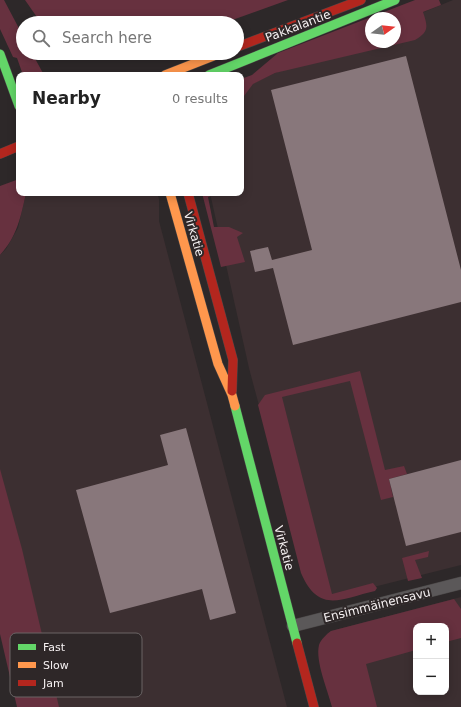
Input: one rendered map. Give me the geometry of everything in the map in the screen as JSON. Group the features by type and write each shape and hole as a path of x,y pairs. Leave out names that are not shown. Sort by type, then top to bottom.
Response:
{"main road":[{"name":"Pakkalantie","path":"244,44 362,0"},
{"name":"Pakkalantie","path":"216,72 395,0"},
{"path":"0,54 16,98"},
{"path":"173,72 203,60"},
{"path":"0,154 16,147"},
{"name":"Virkatie","path":"171,196 218,364 232,395 314,707"},
{"name":"Virkatie","path":"189,196 233,360 232,395"}],"street":[{"name":"Ensimmäinensavu","path":"293,626 461,583"}],"shaded area":[{"path":"0,0 4,0 16,23 16,58 13,57 0,29"},
{"path":"25,0 288,0 243,16 36,16"},
{"path":"415,0 439,0 441,5 423,12 426,22 426,29 420,37 415,40 401,43 401,12 384,12"},
{"path":"453,0 461,0 461,565 330,598 306,581 249,368 211,196 244,196 244,88 275,73 365,44 365,48 401,48 401,22"},
{"path":"365,19 365,48 381,48 275,73 253,84 244,96 244,78 252,75 278,53"},
{"path":"18,60 36,60 42,72 22,72"},
{"path":"16,180 16,196 25,196 18,226 11,241 0,255 0,186"},
{"path":"25,196 158,196 159,221 287,707 36,707 33,697 142,697 142,633 17,633 0,567 0,255 6,249 18,228"},
{"path":"203,196 211,196 208,197 214,227 229,227 243,233 237,237 245,262 221,267"},
{"path":"360,371 385,470 404,466 407,474 389,479 393,497 381,500 350,381 282,397 332,594 373,583 377,588 375,591 341,600 323,599 315,594 308,586 301,573 258,405 265,395"},
{"path":"0,469 22,549 42,633 10,633 10,677 0,634"},
{"path":"429,551 428,557 415,560 422,578 408,581 402,558"},
{"path":"461,597 461,707 332,707 319,658 322,642 331,631"},
{"path":"454,599 461,609 461,638 449,641 449,623 413,623 413,651 366,664 377,707 332,707 322,676 318,652 320,643 331,631"},
{"path":"15,697 57,697 59,707 17,707"}],"building":[{"path":"406,56 461,270 461,302 293,345 273,268 255,272 250,251 268,247 272,260 312,250 271,90"},
{"path":"186,428 236,613 210,620 202,589 110,613 76,490 168,465 160,435"},
{"path":"461,460 461,532 406,546 389,479"}],"traffic: fast":[{"path":"216,72 395,0"},
{"path":"0,54 16,98"},
{"path":"235,406 297,643"}],"traffic: slow":[{"path":"173,72 203,60"},
{"path":"171,196 218,364 232,395 235,406"}],"traffic: jam":[{"path":"244,44 361,0"},
{"path":"0,154 16,147"},
{"path":"189,196 233,360 232,391"},
{"path":"297,643 314,707"}]}
